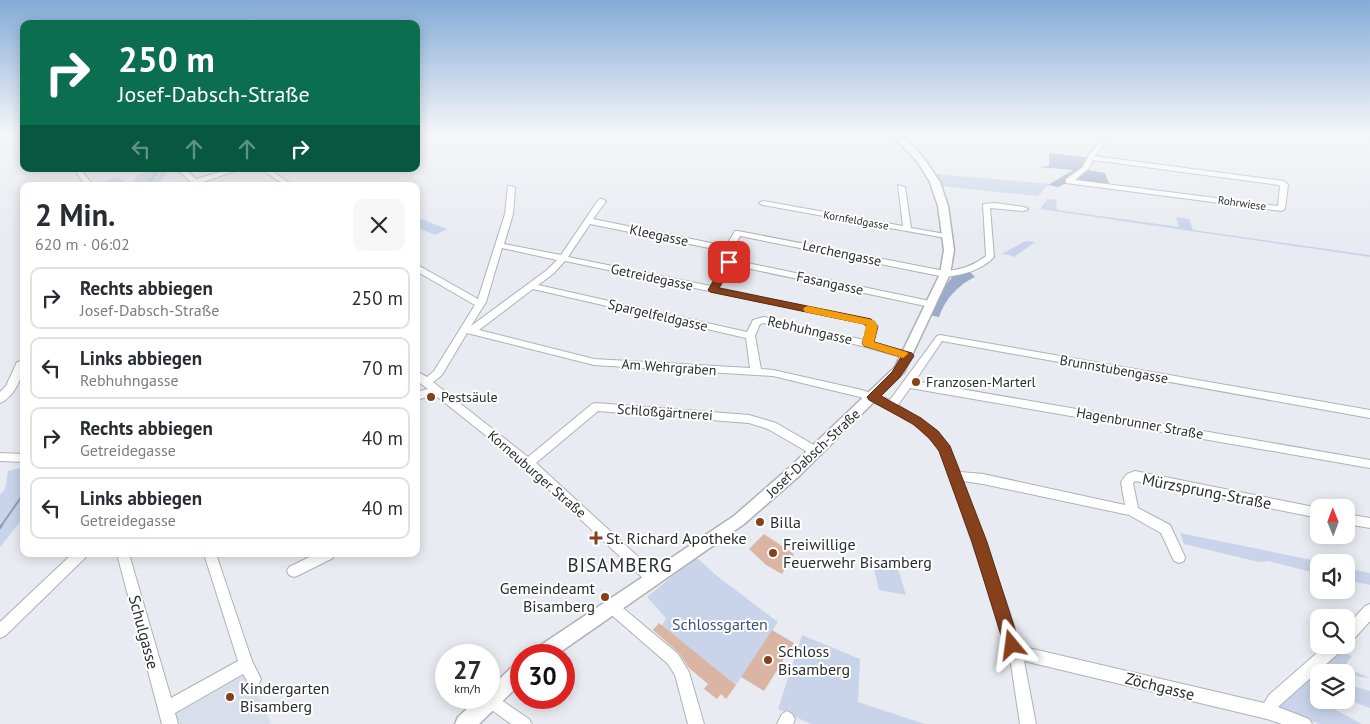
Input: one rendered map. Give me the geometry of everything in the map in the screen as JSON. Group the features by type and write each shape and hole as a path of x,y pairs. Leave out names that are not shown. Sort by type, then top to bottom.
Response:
{"main road":[{"name":"Josef-Dabsch-Straße","path":"557,644 739,520 896,375 908,356 945,274 949,258 942,199 933,178 926,168"},
{"path":"500,692 510,682"},
{"path":"465,724 482,709"}],"street":[{"name":"Rohrwiese","path":"1084,168 1068,180 1073,183 1142,190 1281,209 1284,185 1281,183 1165,168"},
{"path":"184,172 196,182"},
{"path":"203,182 229,172"},
{"path":"269,172 284,182"},
{"path":"901,186 907,229"},
{"path":"426,383 436,376 469,329 480,304 509,214 511,188"},
{"path":"469,329 531,286 563,258 602,201"},
{"name":"Kornfeldgasse","path":"763,203 948,237"},
{"path":"945,274 964,272 990,258 986,206 995,205 1024,209"},
{"name":"Kleegasse","path":"589,221 728,249"},
{"name":"Lerchengasse","path":"728,249 737,234 740,233 945,274"},
{"name":"Getreidegasse","path":"499,245 868,322 872,326 868,344"},
{"path":"713,290 729,262 724,258 728,249"},
{"name":"Fasangasse","path":"729,262 930,304"},
{"path":"420,269 480,304"},
{"name":"Spargelfeldgasse","path":"531,286 750,336"},
{"name":"Rebhuhngasse","path":"750,336 756,322 761,319 868,344 908,356"},
{"name":"Am Wehrgraben","path":"469,329 594,362 756,372 788,376 873,397 917,421 933,434 948,454 1002,607 1015,652 1028,724"},
{"path":"750,336 756,372"},
{"name":"Brunnstubengasse","path":"892,406 940,338 1370,414"},
{"path":"0,399 5,388 20,367"},
{"name":"Korneuburger Straße","path":"420,378 528,463 654,578"},
{"name":"Hagenbrunner Straße","path":"909,384 1370,464"},
{"path":"420,395 436,391"},
{"name":"Schloßgärtnerei","path":"528,463 596,408 734,417 762,422 815,451"},
{"path":"0,457 20,458"},
{"path":"956,476 983,478 1132,511 1166,529 1179,557"},
{"name":"Mürzsprung-Straße","path":"1132,511 1127,482 1130,477 1134,476 1310,511"},
{"path":"1355,520 1370,523"},
{"path":"0,630 77,557"},
{"name":"Schulgasse","path":"123,557 168,717 246,664"},
{"path":"211,557 246,664 254,679"},
{"path":"294,571 322,557"},
{"path":"612,606 672,658 682,672 696,724"},
{"path":"1355,628 1370,610"},
{"name":"Zöchgasse","path":"1015,652 1267,711 1304,724"},
{"path":"1267,711 1274,700 1327,654"},
{"path":"500,707 524,724"}],"shaded area":[{"path":"1047,168 1089,168 1088,170 1105,173 1110,186 1069,182 1058,187 1048,185 1073,170"},
{"path":"969,271 975,277 953,293 939,317 928,315 953,276"},
{"name":"Kindergarten Bisamberg","path":"243,673 248,685 253,683 271,724 175,724 173,719 179,709"}],"green space":[{"path":"143,172 168,172 160,182 132,182"},
{"path":"936,174 1049,184 1038,196 941,186"},
{"path":"118,177 124,182 102,182"},
{"path":"1047,199 1056,200 1057,210 1179,227 1176,217 1189,219 1193,230 1370,255 1370,257 1040,209"},
{"path":"420,219 447,229 435,235 420,229"},
{"path":"1025,241 1035,242 1014,257 1006,254 1000,255"},
{"path":"20,468 20,522 0,547 0,495 5,489 8,471"},
{"path":"1180,533 1310,560 1310,572 1268,561 1259,562 1184,544"},
{"name":"Schlossgarten","path":"696,557 717,576 778,622 736,685 662,626 666,618 647,597"},
{"path":"896,562 906,595 879,590 873,564"},
{"path":"1355,570 1370,573 1370,585 1355,582"},
{"path":"802,635 860,659 858,702 925,724 811,724 778,709"},
{"path":"1334,654 1352,656 1346,664 1328,664"},
{"path":"1355,672 1370,678 1355,676"},
{"path":"1310,675 1310,709 1334,709 1362,724 1319,724 1277,708 1280,701"},
{"path":"1355,687 1370,691 1370,708 1355,702"}],"building":[{"name":"Freiwillige Feuerwehr Bisamberg","path":"764,534 794,554 782,574 766,565 749,549"},
{"path":"659,623 736,685 726,699 721,694 717,699 704,689 708,684 689,668 679,653 653,630"},
{"name":"Schloss Bisamberg","path":"772,630 794,643 764,691 741,677"}],"waterway":[{"path":"149,182 157,172"},
{"path":"1,526 20,499"}],"slow traffic":[{"path":"808,309 870,322 872,326 868,344 903,354"}],"place":[{"name":"Franzosen-Marterl","path":"916,382"},
{"name":"Pestsäule","path":"431,397"},
{"name":"Billa","path":"760,522"},
{"name":"St. Richard Apotheke","path":"596,538"},
{"name":"Freiwillige Feuerwehr Bisamberg","path":"773,553"},
{"name":"Gemeindeamt Bisamberg","path":"605,597"},
{"name":"Schloss Bisamberg","path":"768,660"},
{"name":"Kindergarten Bisamberg","path":"230,697"}],"district":[{"name":"BISAMBERG","path":"620,565"}],"route":[{"path":"729,262 713,290 871,323 868,344 908,356 896,375 873,397 923,425 945,449 980,542 1002,607 1012,645"}]}
